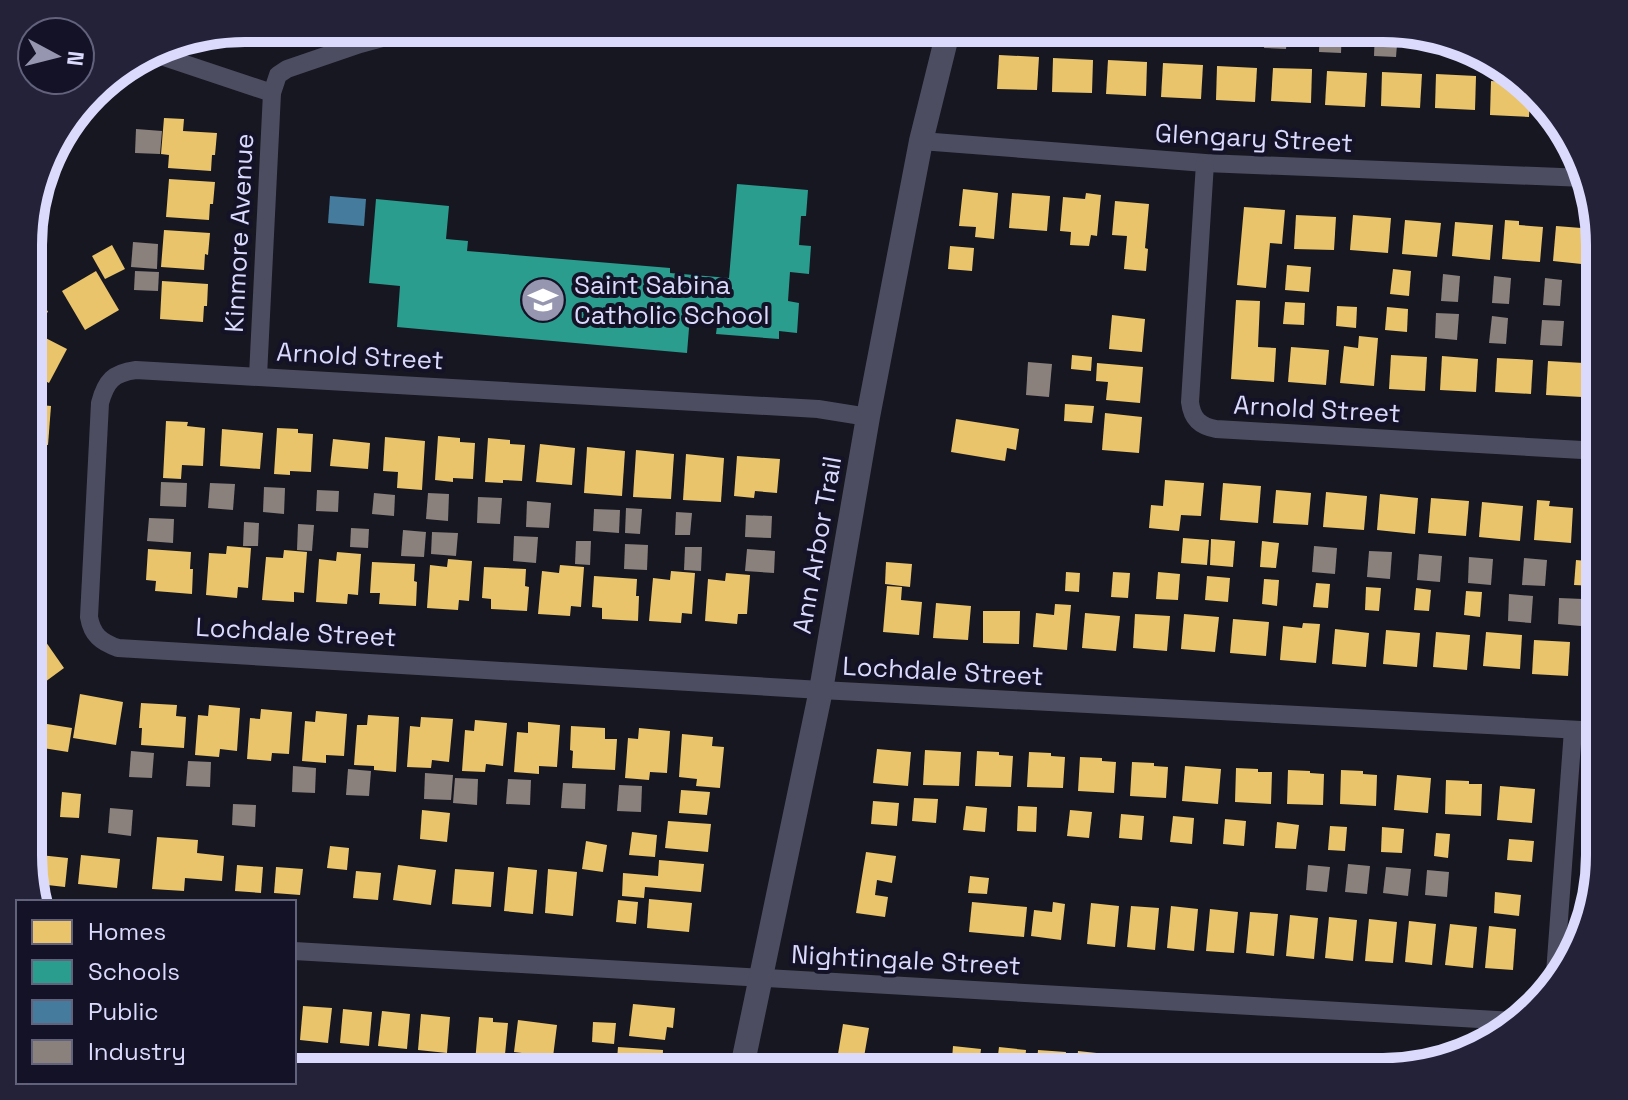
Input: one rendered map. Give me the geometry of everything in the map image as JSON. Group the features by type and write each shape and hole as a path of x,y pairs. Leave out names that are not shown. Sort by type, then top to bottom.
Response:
{"street":[{"path":"166,58 272,93 278,75 287,69 367,42"},
{"name":"Ann Arbor Trail","path":"744,1058 821,690 868,417 921,141 946,42"},
{"name":"Kinmore Avenue","path":"258,376 272,93"},
{"name":"Glengary Street","path":"921,141 1205,163 1574,178"},
{"name":"Arnold Street","path":"1205,163 1190,402 1199,423 1216,429 1586,450"},
{"name":"Arnold Street","path":"96,635 89,617 100,403 104,388 125,371 818,409 868,417"},
{"name":"Lochdale Street","path":"96,635 104,643 118,648 821,690 1586,730"},
{"path":"1556,961 1573,730"},
{"name":"Nightingale Street","path":"296,951 1501,1020"}],"building: Homes":[{"path":"999,55 1039,57 1037,90 997,89"},
{"path":"1053,58 1093,60 1092,93 1052,92"},
{"path":"1108,60 1147,62 1146,96 1106,94"},
{"path":"1163,63 1203,65 1201,99 1161,97"},
{"path":"1217,66 1257,68 1255,102 1216,100"},
{"path":"1273,68 1312,69 1311,103 1271,101"},
{"path":"1327,71 1367,73 1365,107 1325,105"},
{"path":"1382,72 1422,74 1420,108 1381,106"},
{"path":"1436,74 1476,76 1475,110 1435,108"},
{"path":"1491,81 1504,82 1529,106 1529,117 1490,115"},
{"path":"164,118 184,119 183,131 217,133 211,171 168,168 169,155 161,154"},
{"path":"169,179 215,182 209,220 166,217"},
{"path":"963,189 998,193 994,239 975,237 976,227 959,226"},
{"path":"1012,193 1050,196 1047,231 1009,228"},
{"path":"1086,193 1101,195 1097,236 1091,235 1089,246 1070,245 1071,232 1060,231 1063,197 1085,199"},
{"path":"1115,201 1149,204 1146,271 1124,269 1127,236 1112,235"},
{"path":"1244,207 1285,210 1282,244 1270,243 1266,288 1237,285"},
{"path":"1296,215 1336,217 1334,250 1294,249"},
{"path":"1353,215 1391,218 1388,253 1350,250"},
{"path":"1405,220 1441,223 1437,257 1402,254"},
{"path":"1505,220 1543,227 1540,262 1502,259"},
{"path":"1455,222 1493,225 1490,260 1452,256"},
{"path":"1556,226 1585,228 1586,264 1553,261"},
{"path":"164,230 210,233 204,270 161,267"},
{"path":"112,245 125,269 105,279 92,256"},
{"path":"950,246 974,248 972,271 948,269"},
{"path":"1287,265 1311,267 1309,292 1285,290"},
{"path":"1393,269 1411,271 1409,296 1390,294"},
{"path":"96,271 119,310 85,330 62,291"},
{"path":"162,281 208,284 203,322 160,319"},
{"path":"1236,300 1260,301 1258,347 1276,348 1274,382 1231,379"},
{"path":"1285,302 1305,303 1304,325 1283,324"},
{"path":"1337,306 1357,307 1356,328 1336,326"},
{"path":"1387,307 1408,309 1407,332 1385,330"},
{"path":"42,308 48,311 42,324"},
{"path":"1112,315 1145,319 1142,352 1109,349"},
{"path":"42,336 67,349 49,383 42,379"},
{"path":"1359,336 1378,338 1374,386 1340,383 1344,346 1358,348"},
{"path":"1291,347 1329,350 1326,385 1288,382"},
{"path":"1072,355 1092,357 1091,371 1071,369"},
{"path":"1391,355 1427,357 1425,391 1389,389"},
{"path":"1442,356 1478,359 1476,392 1440,390"},
{"path":"1497,358 1533,360 1531,394 1495,392"},
{"path":"1548,361 1584,363 1582,397 1546,395"},
{"path":"1097,363 1143,367 1140,403 1106,400 1108,382 1096,381"},
{"path":"1065,404 1094,406 1092,423 1064,421"},
{"path":"42,405 51,406 48,445 42,444"},
{"path":"1105,413 1142,417 1139,453 1102,450"},
{"path":"956,419 1019,429 1016,450 1007,448 1005,461 951,452"},
{"path":"166,421 188,422 187,426 205,428 203,466 182,465 181,479 163,478"},
{"path":"277,428 298,429 298,433 313,434 311,472 274,474"},
{"path":"222,429 263,433 260,469 220,466"},
{"path":"438,436 475,443 473,479 453,478 453,482 435,480"},
{"path":"385,437 425,441 422,490 397,488 398,472 383,471"},
{"path":"488,438 525,445 522,481 485,482"},
{"path":"333,439 370,443 368,469 330,466"},
{"path":"540,444 575,448 572,485 536,482"},
{"path":"587,447 625,451 622,496 584,493"},
{"path":"636,450 674,454 671,499 633,497"},
{"path":"686,454 724,458 721,502 683,500"},
{"path":"737,456 780,459 777,493 755,491 754,498 734,496"},
{"path":"42,459 46,459 42,498"},
{"path":"1165,480 1204,483 1201,516 1181,515 1179,531 1149,528 1151,505 1163,506"},
{"path":"1223,483 1261,486 1258,523 1220,520"},
{"path":"1276,490 1311,493 1308,525 1273,523"},
{"path":"1326,492 1367,496 1364,530 1323,527"},
{"path":"1380,494 1418,498 1415,534 1377,530"},
{"path":"1431,498 1469,501 1466,536 1428,533"},
{"path":"1537,500 1550,501 1549,506 1573,508 1571,543 1534,540"},
{"path":"1482,502 1523,506 1520,541 1479,537"},
{"path":"1183,538 1209,540 1207,565 1181,563"},
{"path":"1211,539 1235,541 1233,567 1210,565"},
{"path":"1262,541 1279,543 1276,568 1260,567"},
{"path":"227,546 251,548 248,588 238,587 237,598 206,595 209,553 226,554"},
{"path":"148,549 191,552 192,594 155,591 156,581 146,580"},
{"path":"284,550 307,552 304,593 294,592 294,602 262,600 266,557 283,558"},
{"path":"337,552 361,554 358,595 348,594 347,604 316,602 319,559 336,561"},
{"path":"448,559 472,561 469,601 459,600 458,610 427,608 430,565 447,567"},
{"path":"1576,560 1586,561 1586,586 1574,585"},
{"path":"372,562 415,564 416,606 379,604 380,593 370,593"},
{"path":"886,562 912,564 910,587 885,584"},
{"path":"560,565 584,567 581,607 571,606 570,616 538,614 542,571 559,573"},
{"path":"484,567 526,569 525,586 529,587 527,611 491,609 491,599 482,598"},
{"path":"671,571 695,573 692,614 682,613 681,623 649,621 653,578 670,580"},
{"path":"1066,572 1080,573 1079,592 1065,591"},
{"path":"1113,572 1130,573 1128,598 1111,597"},
{"path":"1158,572 1180,574 1178,600 1156,599"},
{"path":"726,573 750,575 747,614 738,614 737,624 705,621 708,579 725,581"},
{"path":"594,576 637,579 638,621 602,619 602,608 592,607"},
{"path":"1207,576 1230,578 1228,602 1205,600"},
{"path":"1264,579 1279,580 1277,606 1262,604"},
{"path":"1316,583 1330,584 1328,608 1313,607"},
{"path":"887,586 902,587 901,600 922,602 919,635 883,632"},
{"path":"1366,587 1381,588 1379,611 1365,610"},
{"path":"1416,588 1431,590 1429,611 1414,610"},
{"path":"1466,591 1482,592 1480,617 1464,615"},
{"path":"936,603 971,606 968,640 933,638"},
{"path":"1055,604 1071,605 1067,650 1033,647 1036,613 1054,615"},
{"path":"983,611 1020,611 1019,644 983,643"},
{"path":"1085,613 1120,616 1116,651 1082,648"},
{"path":"1135,614 1170,616 1167,651 1133,648"},
{"path":"1184,614 1219,617 1215,652 1181,649"},
{"path":"1233,619 1269,622 1266,656 1230,653"},
{"path":"1303,623 1320,624 1316,663 1280,660 1283,626 1302,628"},
{"path":"1335,629 1369,633 1366,667 1332,664"},
{"path":"1386,630 1420,633 1417,667 1383,664"},
{"path":"1436,632 1470,635 1467,670 1433,667"},
{"path":"1486,632 1522,635 1520,669 1483,666"},
{"path":"42,636 64,668 42,684"},
{"path":"1534,640 1570,642 1568,676 1532,674"},
{"path":"1585,646 1586,646 1586,680 1583,680"},
{"path":"80,694 123,702 116,745 73,738"},
{"path":"141,703 177,705 176,716 186,717 184,748 141,745"},
{"path":"209,705 240,708 237,751 220,749 219,757 195,755 198,715 208,716"},
{"path":"261,709 292,712 289,754 272,753 271,761 247,759 250,718 260,719"},
{"path":"316,711 347,714 344,756 326,755 326,763 302,761 305,721 315,722"},
{"path":"368,715 399,717 396,772 354,765 357,725 367,725"},
{"path":"421,717 453,719 449,762 432,760 431,768 407,767 410,726 420,727"},
{"path":"475,720 507,723 503,766 486,764 485,772 462,771 465,730 474,731"},
{"path":"528,722 560,725 557,767 539,766 539,774 514,772 517,732 528,733"},
{"path":"47,724 72,728 68,752 43,748"},
{"path":"571,726 605,728 605,739 617,739 615,770 572,768"},
{"path":"639,728 670,731 667,773 650,772 649,780 625,778 628,738 638,739"},
{"path":"682,734 713,737 712,746 724,747 720,788 696,786 697,779 679,777"},
{"path":"877,749 911,752 908,786 873,783"},
{"path":"925,750 961,752 959,786 923,785"},
{"path":"977,751 1013,756 1011,787 975,786"},
{"path":"1029,752 1065,757 1063,788 1027,787"},
{"path":"1080,757 1116,762 1114,793 1078,791"},
{"path":"1132,762 1168,767 1166,798 1130,796"},
{"path":"1185,766 1221,769 1218,804 1182,801"},
{"path":"1236,768 1272,772 1271,804 1235,802"},
{"path":"1288,770 1324,774 1323,805 1287,804"},
{"path":"1341,770 1377,775 1376,806 1340,804"},
{"path":"1397,775 1431,778 1428,813 1394,810"},
{"path":"1446,780 1482,784 1481,816 1445,814"},
{"path":"1500,786 1535,789 1532,823 1497,820"},
{"path":"681,790 710,792 707,815 679,813"},
{"path":"62,792 81,794 79,818 60,817"},
{"path":"914,798 938,799 936,823 912,821"},
{"path":"873,801 899,803 897,826 871,824"},
{"path":"966,806 987,808 985,832 963,830"},
{"path":"1018,806 1037,807 1036,832 1017,831"},
{"path":"422,810 450,813 447,842 420,839"},
{"path":"1070,810 1092,812 1089,838 1067,836"},
{"path":"1121,814 1144,816 1142,840 1119,838"},
{"path":"1173,816 1194,818 1192,844 1170,842"},
{"path":"1225,819 1246,821 1244,846 1223,844"},
{"path":"668,821 711,824 708,852 665,848"},
{"path":"1277,822 1299,825 1296,849 1275,848"},
{"path":"1330,826 1347,827 1345,851 1328,850"},
{"path":"1382,827 1404,829 1402,853 1381,852"},
{"path":"632,832 657,835 655,857 629,855"},
{"path":"1436,833 1450,834 1448,858 1434,856"},
{"path":"157,837 198,840 197,853 224,856 222,881 185,878 184,891 152,889"},
{"path":"1509,839 1534,841 1532,862 1507,860"},
{"path":"586,841 607,845 603,872 582,869"},
{"path":"330,846 349,848 347,870 327,868"},
{"path":"866,852 896,856 892,883 877,880 875,895 888,897 885,917 856,913"},
{"path":"42,855 68,858 65,887 45,885"},
{"path":"81,855 120,859 117,888 78,884"},
{"path":"659,860 704,864 701,892 645,887 644,898 622,896 623,873 658,876"},
{"path":"237,865 263,867 261,893 235,891"},
{"path":"398,865 436,870 431,905 393,900"},
{"path":"276,867 303,869 300,895 274,893"},
{"path":"508,867 537,870 533,914 504,911"},
{"path":"455,869 494,872 491,907 452,904"},
{"path":"548,869 577,872 573,916 545,913"},
{"path":"356,871 381,873 378,900 353,898"},
{"path":"970,876 989,878 987,894 968,893"},
{"path":"1495,892 1521,895 1519,916 1494,913"},
{"path":"649,899 692,903 689,932 647,928"},
{"path":"618,900 638,902 636,924 616,922"},
{"path":"972,902 1027,907 1024,937 969,932"},
{"path":"1053,902 1065,904 1061,940 1031,936 1034,910 1052,912"},
{"path":"1091,903 1119,906 1115,947 1087,944"},
{"path":"1131,906 1159,908 1155,950 1127,947"},
{"path":"1171,906 1198,909 1194,951 1167,948"},
{"path":"1210,909 1238,912 1234,953 1206,951"},
{"path":"1250,912 1278,914 1274,956 1246,953"},
{"path":"1290,915 1318,918 1314,959 1286,956"},
{"path":"1329,917 1357,920 1353,961 1325,958"},
{"path":"1369,919 1397,922 1393,963 1365,961"},
{"path":"1409,921 1436,924 1432,965 1405,962"},
{"path":"1450,924 1477,927 1473,968 1445,965"},
{"path":"1489,926 1516,929 1513,970 1485,968"},
{"path":"633,1004 675,1008 673,1028 667,1027 665,1040 629,1036"},
{"path":"303,1006 332,1008 328,1043 300,1040"},
{"path":"343,1009 372,1012 369,1046 340,1043"},
{"path":"382,1011 410,1014 407,1049 378,1046"},
{"path":"421,1014 450,1017 447,1053 418,1050"},
{"path":"479,1017 508,1023 505,1058 475,1058"},
{"path":"518,1020 557,1025 553,1057 514,1052"},
{"path":"593,1022 616,1023 614,1044 592,1042"},
{"path":"843,1024 869,1028 864,1058 837,1058"},
{"path":"953,1046 981,1049 980,1058 952,1058"},
{"path":"618,1047 663,1050 663,1058 617,1058"},
{"path":"999,1047 1026,1050 1025,1058 998,1058"},
{"path":"1038,1050 1066,1052 1065,1058 1037,1058"},
{"path":"1078,1051 1106,1054 1106,1058 1077,1058"},
{"path":"1118,1053 1146,1056 1146,1058 1117,1058"}],"building: Schools":[{"path":"737,184 808,190 806,216 801,216 799,245 811,246 809,274 790,272 788,301 799,303 797,333 779,331 779,339 716,334 718,318 690,316 687,353 397,327 400,286 369,283 376,199 449,206 446,239 468,241 467,251 670,268 670,273 729,278"}],"building: Public":[{"path":"330,196 366,199 364,226 328,223"}],"building: Industry":[{"path":"1265,42 1287,42 1286,49 1264,48"},
{"path":"1319,42 1341,42 1341,53 1319,52"},
{"path":"1375,42 1397,43 1396,57 1374,56"},
{"path":"136,129 162,131 160,154 135,153"},
{"path":"133,242 158,244 157,269 131,267"},
{"path":"135,271 159,272 158,291 134,290"},
{"path":"1443,274 1460,276 1458,302 1441,301"},
{"path":"1494,276 1511,278 1509,304 1492,303"},
{"path":"1545,278 1562,280 1560,306 1543,305"},
{"path":"1436,313 1459,314 1457,340 1435,338"},
{"path":"1492,316 1508,318 1506,344 1489,343"},
{"path":"1542,320 1564,321 1562,346 1540,345"},
{"path":"1028,362 1052,364 1049,397 1026,395"},
{"path":"161,482 187,483 186,507 160,506"},
{"path":"210,483 235,484 233,510 208,508"},
{"path":"264,487 285,488 284,514 263,512"},
{"path":"317,490 339,491 338,512 316,511"},
{"path":"374,493 395,495 394,516 372,514"},
{"path":"428,493 449,494 448,521 426,519"},
{"path":"478,497 502,498 500,524 477,523"},
{"path":"527,501 551,503 549,528 526,527"},
{"path":"626,508 642,509 640,534 625,533"},
{"path":"594,509 620,510 619,533 593,531"},
{"path":"676,512 692,513 690,535 675,535"},
{"path":"746,515 772,516 771,538 745,537"},
{"path":"149,518 174,519 173,543 147,541"},
{"path":"244,522 259,523 258,546 243,546"},
{"path":"298,524 314,525 312,551 297,550"},
{"path":"351,528 369,529 368,548 350,547"},
{"path":"403,530 426,532 424,557 401,556"},
{"path":"432,532 458,533 456,556 431,554"},
{"path":"514,536 538,537 536,563 513,561"},
{"path":"576,541 591,541 590,565 575,564"},
{"path":"625,544 648,545 647,570 624,569"},
{"path":"1314,546 1337,548 1335,574 1312,572"},
{"path":"685,547 702,547 701,571 684,570"},
{"path":"747,549 775,551 774,573 745,571"},
{"path":"1369,551 1392,552 1390,579 1367,577"},
{"path":"1419,554 1442,556 1440,582 1417,580"},
{"path":"1469,557 1493,559 1491,585 1468,583"},
{"path":"1524,558 1547,560 1545,586 1522,585"},
{"path":"1509,594 1533,596 1531,623 1508,621"},
{"path":"1559,598 1583,599 1581,626 1558,624"},
{"path":"131,751 154,753 152,778 129,777"},
{"path":"188,761 211,762 210,787 186,786"},
{"path":"293,766 316,768 315,793 292,792"},
{"path":"348,769 371,771 369,796 346,795"},
{"path":"425,773 453,775 451,800 424,799"},
{"path":"455,778 478,779 477,805 453,803"},
{"path":"508,779 531,780 530,805 506,804"},
{"path":"563,783 586,784 585,809 561,808"},
{"path":"619,785 642,786 641,812 617,811"},
{"path":"233,804 256,805 255,827 232,825"},
{"path":"110,808 133,810 131,836 108,833"},
{"path":"1348,864 1370,866 1367,894 1345,892"},
{"path":"1308,865 1330,867 1327,892 1306,890"},
{"path":"1386,867 1411,869 1408,896 1383,893"},
{"path":"1427,870 1449,872 1447,897 1425,895"}],"place":[{"name":"Saint Sabina Catholic School","path":"543,300"}]}
